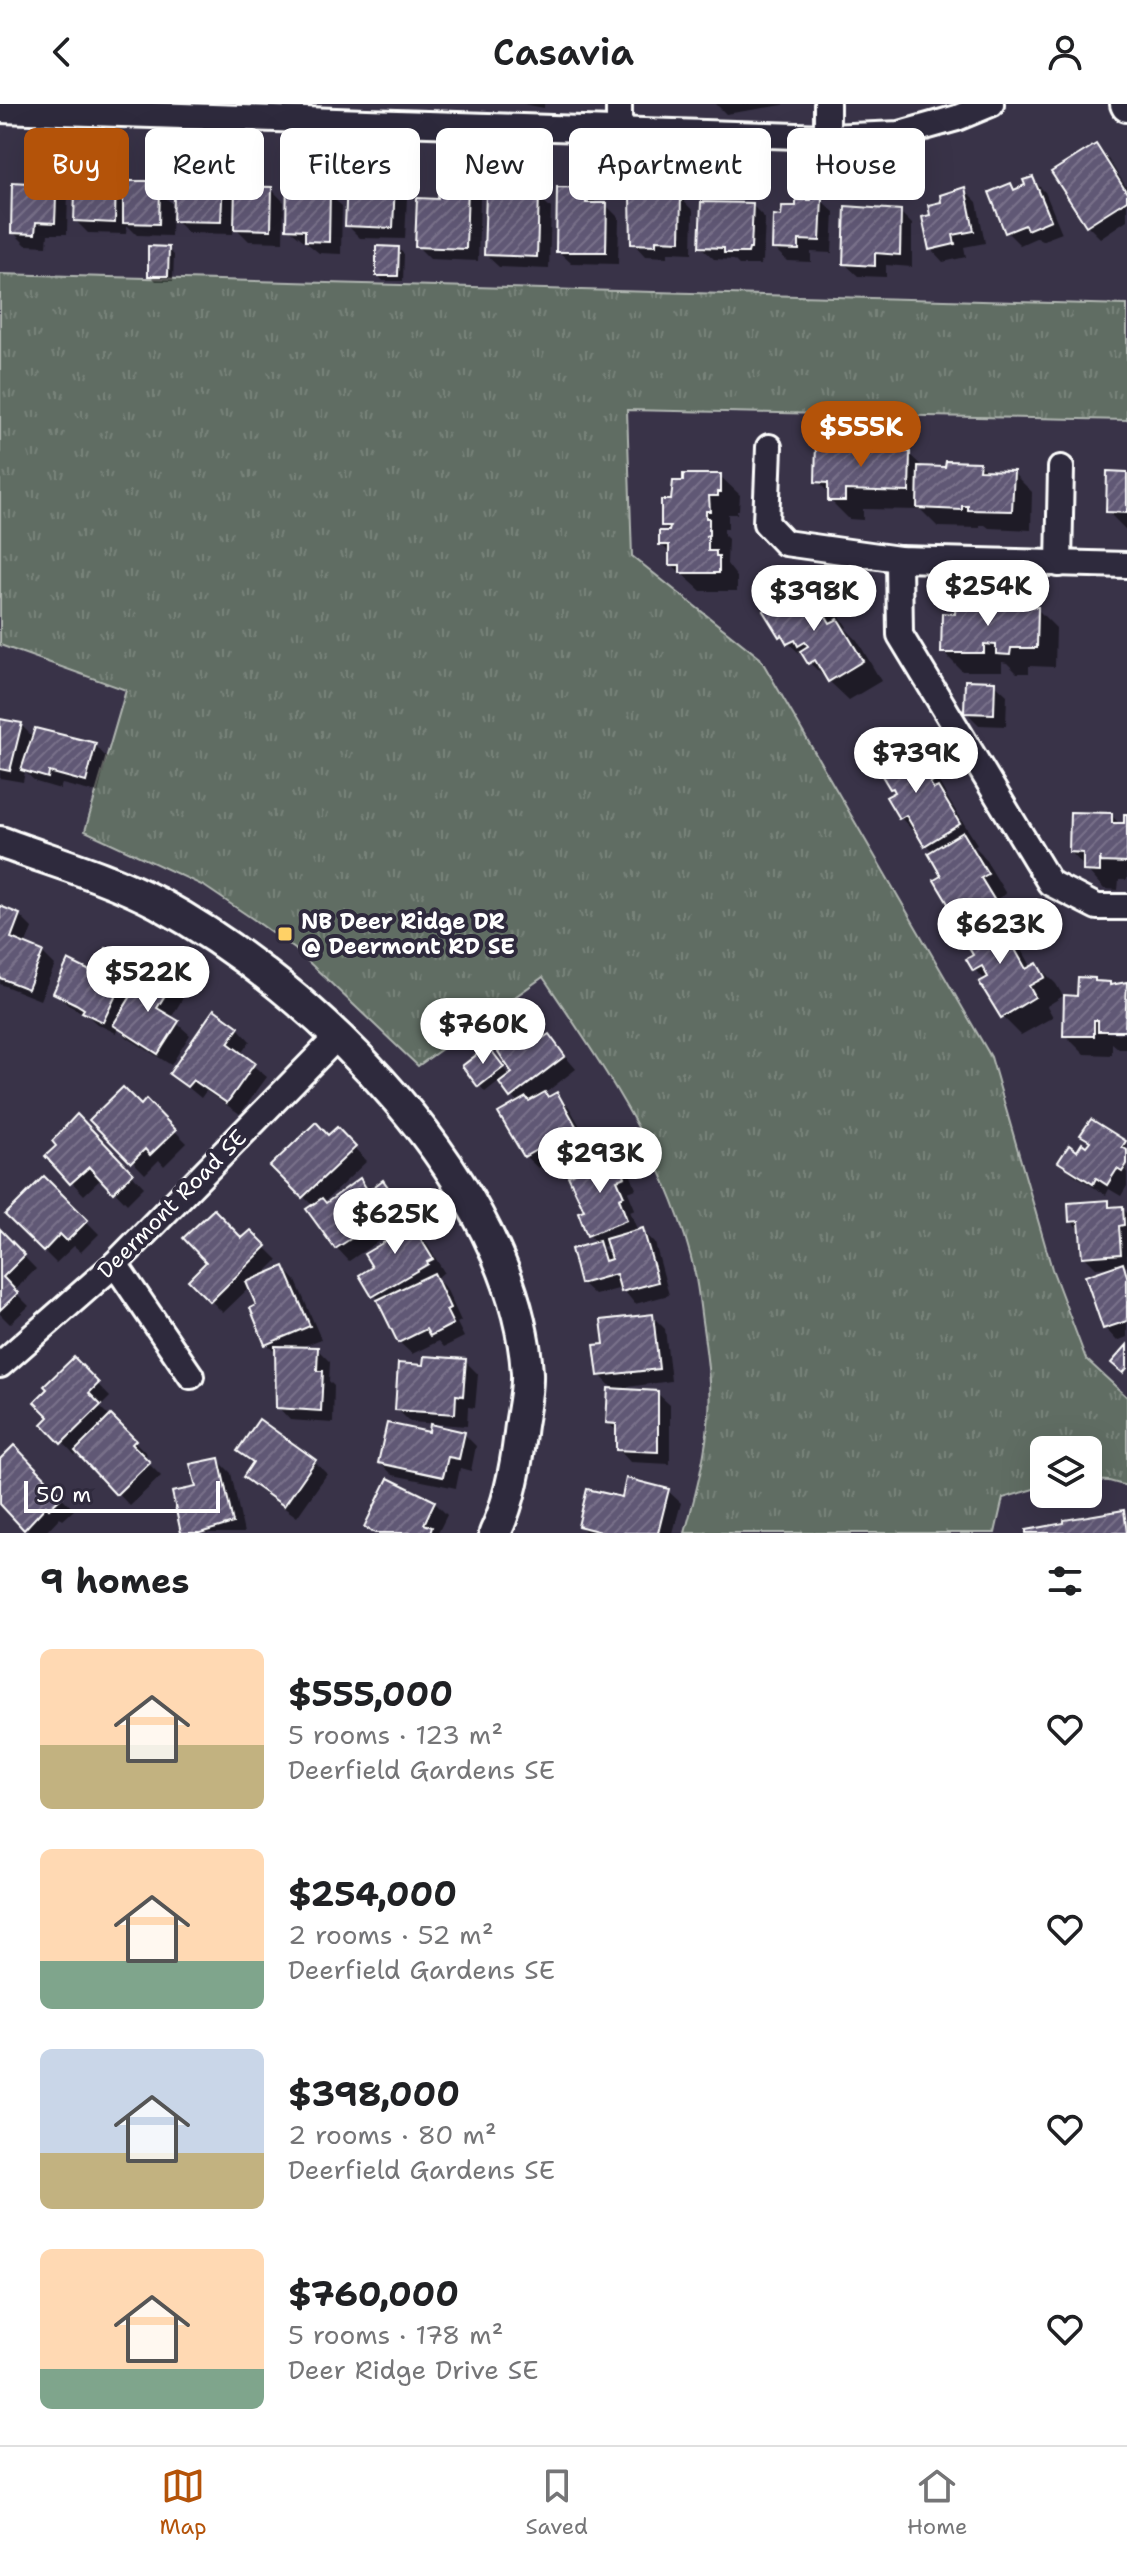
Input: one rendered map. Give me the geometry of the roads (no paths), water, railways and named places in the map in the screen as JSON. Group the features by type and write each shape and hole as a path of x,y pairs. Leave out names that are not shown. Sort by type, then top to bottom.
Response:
{"street":[{"path":"619,104 619,128"},
{"path":"827,104 827,128"},
{"path":"921,128 991,104"},
{"path":"0,110 420,115 592,128"},
{"path":"769,447 766,523 785,543 899,559 1127,565"},
{"path":"1059,564 1061,468"},
{"path":"899,559 900,635 1050,883 1097,907 1127,907"},
{"path":"0,842 95,876 157,903 226,946 338,1036 395,1095 482,1221 506,1273 520,1328 527,1376 516,1466 495,1533"},
{"name":"Deermont Road SE","path":"0,1365 115,1264 338,1036"},
{"path":"115,1264 191,1376"}],"place":[{"name":"NB Deer Ridge DR @ Deermont RD SE","path":"285,934"}]}
